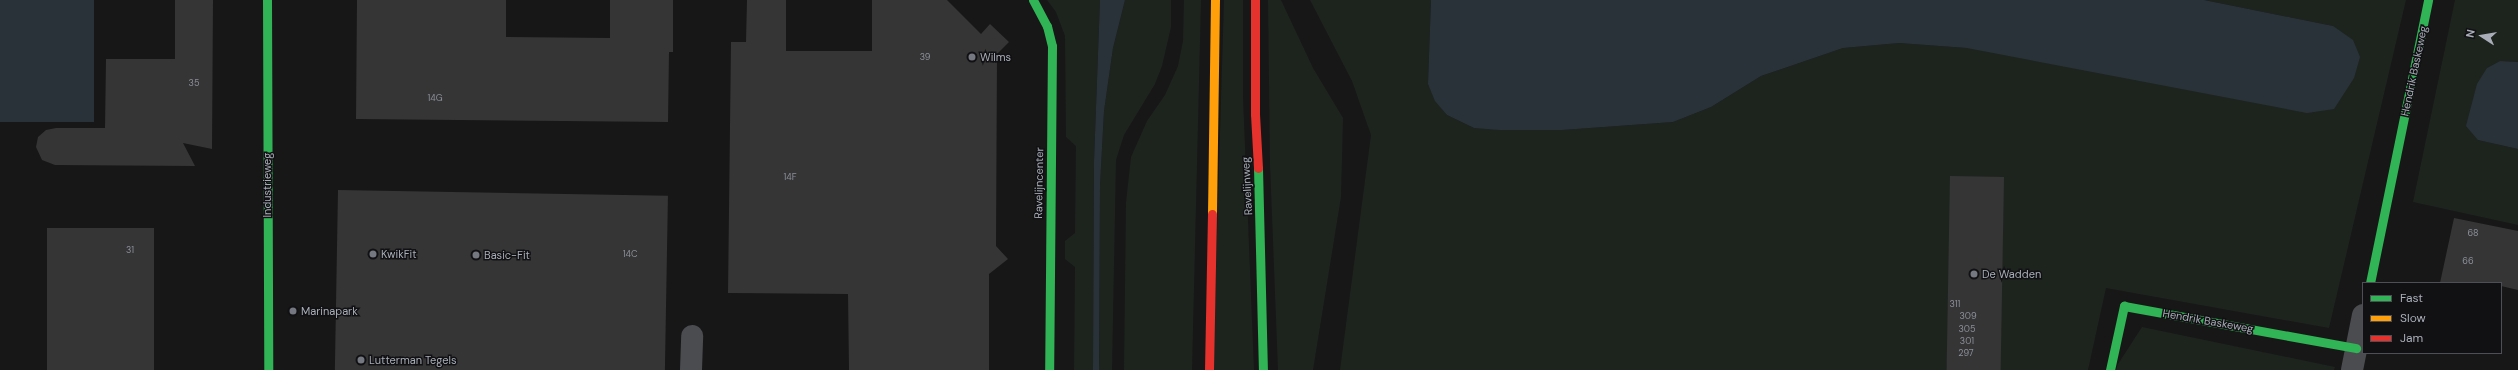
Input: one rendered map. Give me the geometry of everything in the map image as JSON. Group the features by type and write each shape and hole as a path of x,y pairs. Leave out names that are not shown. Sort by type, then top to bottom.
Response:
{"street":[{"name":"Industrieweg","path":"267,0 268,370"},
{"name":"Ravelijncenter","path":"1032,0 1048,26 1052,46 1049,370"},
{"path":"1210,370 1216,0"},
{"name":"Ravelijnweg","path":"1255,0 1255,114 1260,214 1263,370"},
{"name":"Hendrik Baskeweg","path":"2370,282 2428,0"},
{"name":"Hendrik Baskeweg","path":"2110,370 2124,306 2356,348"},
{"path":"2352,370 2362,320"},
{"path":"691,370 692,336"}],"shaded area":[{"path":"0,0 94,0 94,122 0,122"},
{"path":"1047,0 1100,0 1094,162 1093,370 1074,370 1075,267 1065,259 1065,241 1075,233 1076,146 1066,137 1065,36 1056,12"},
{"path":"1100,0 1125,0 1113,48 1104,111 1100,185 1099,370 1093,370 1094,162"},
{"path":"1125,0 1171,0 1171,27 1162,66 1155,84 1124,135 1116,160 1112,370 1099,370 1100,185 1104,111 1113,48"},
{"path":"1184,0 1201,0 1192,370 1124,370 1126,202 1131,157 1147,121 1165,95 1178,66 1183,41"},
{"path":"1224,0 1243,0 1243,97 1254,370 1213,370"},
{"path":"1268,0 1281,0 1313,68 1343,118 1341,197 1313,370 1278,370 1270,164"},
{"path":"1310,0 1431,0 1428,84 1447,115 1474,128 1562,130 1673,122 1711,107 1761,76 1843,48 1899,43 1967,48 2333,26 2204,0 2406,0 2329,328 2106,288 2088,370 1340,370 1371,135 1352,81"},
{"path":"1431,0 2204,0 2333,26 2353,40 2360,57 2354,78 2334,109 2307,113 1967,48 1899,43 1843,48 1761,76 1711,107 1673,122 1562,130 1500,130 1474,128 1447,115 1435,101 1428,84"},
{"path":"2455,0 2518,0 2518,62 2500,61 2487,68 2478,140 2518,149 2518,225 2413,202"},
{"path":"2500,61 2518,62 2518,149 2478,140 2466,126 2477,84 2487,68"},
{"path":"2142,327 2335,367 2334,370 2116,370 2118,364"}],"building":[{"path":"175,0 213,0 212,149 183,143 195,166 55,165 42,160 36,147 38,137 46,130 56,128 105,128 106,59 175,59"},
{"path":"357,0 506,0 506,37 610,38 610,0 673,0 673,52 669,52 668,122 356,119"},
{"path":"747,0 786,0 786,51 872,51 872,0 947,0 981,34 990,24 1009,42 997,54 996,246 1008,259 989,274 989,370 849,370 848,294 728,293 731,42 746,42"},
{"name":"De Wadden","path":"1950,176 2004,177 2001,370 1947,370"},
{"path":"338,190 668,196 665,370 335,370"},
{"path":"2454,218 2518,231 2518,290 2502,286 2502,282 2440,282"},
{"path":"47,228 154,228 154,370 47,370"}],"traffic: fast":[{"path":"267,0 268,370"},
{"path":"1033,0 1047,26 1052,46 1049,370"},
{"path":"2370,282 2428,0"},
{"path":"1258,168 1263,370"},
{"path":"2110,370 2124,306 2356,348"}],"traffic: slow":[{"path":"1212,214 1215,0"}],"traffic: jam":[{"path":"1255,0 1255,114 1258,168"},
{"path":"1209,370 1212,214"}],"place":[{"name":"Wilms","path":"972,57"},
{"name":"KwikFit","path":"373,254"},
{"name":"Basic-Fit","path":"476,255"},
{"name":"De Wadden","path":"1974,274"},
{"name":"Marinapark","path":"293,311"},
{"name":"Lutterman Tegels","path":"361,360"}]}
